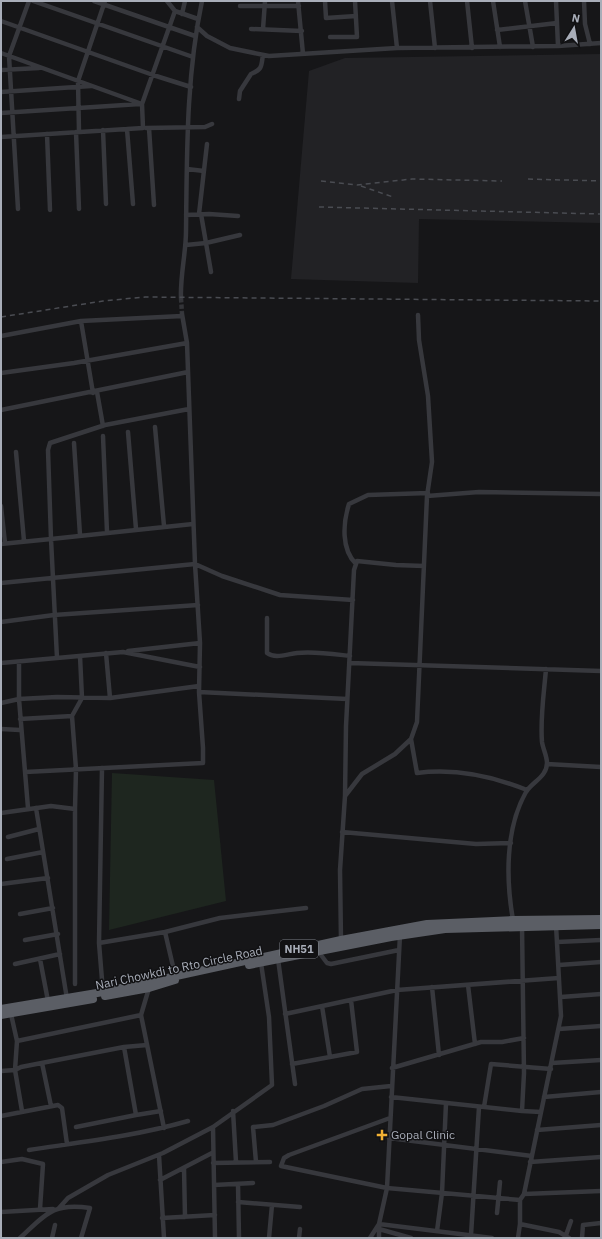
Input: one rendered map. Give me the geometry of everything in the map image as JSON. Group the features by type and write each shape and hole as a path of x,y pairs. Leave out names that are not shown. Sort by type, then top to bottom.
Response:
{"highway":[{"name":"NH51","path":"400,932 427,924 513,920 556,923 601,920"},
{"name":"Nari Chowkdi to Rto Circle Road","path":"1,1015 68,1001 149,988 176,980 318,951 341,943 400,932 556,923 601,925"},
{"name":"NH51","path":"1,1009 48,1001 68,1001 175,975 341,943"}],"street":[{"path":"18,209 14,136 11,112 9,56 29,1"},
{"path":"33,1 163,48 193,56"},
{"path":"94,1 104,3 195,36"},
{"path":"167,1 175,11 198,19"},
{"path":"182,14 185,1"},
{"path":"181,298 186,245 187,128 195,36 202,1"},
{"path":"325,1 326,18 356,16"},
{"path":"330,37 357,37 354,1"},
{"path":"392,1 397,48"},
{"path":"430,1 435,48"},
{"path":"467,1 472,48"},
{"path":"493,1 500,47"},
{"path":"525,1 533,47"},
{"path":"556,1 558,46"},
{"path":"584,1 585,24 590,44"},
{"path":"79,209 78,81 104,3"},
{"path":"240,6 298,3 302,31 303,54"},
{"path":"263,29 265,4"},
{"path":"154,205 142,104 175,11"},
{"path":"1,21 153,76 191,86"},
{"path":"497,30 557,23"},
{"path":"197,27 207,36 222,45 230,48 263,54 303,54 397,48 533,47 601,44"},
{"path":"251,29 302,31"},
{"path":"1,53 142,104"},
{"path":"239,99 240,91 251,74 258,72 260,69 263,54"},
{"path":"1,70 42,68"},
{"path":"1,92 93,86"},
{"path":"1,113 142,104"},
{"path":"1,137 103,130 205,127 212,124"},
{"path":"127,129 133,204"},
{"path":"103,130 106,204"},
{"path":"47,134 50,210"},
{"path":"207,144 200,214 211,272"},
{"path":"187,169 204,171"},
{"path":"186,215 200,214 238,216"},
{"path":"186,245 206,243 240,235"},
{"path":"1,336 81,321 182,315 187,343 193,524 200,643 199,692 203,763 24,772"},
{"path":"345,796 362,774 395,754 411,739 417,722 428,495 432,457 428,396 419,340 418,315"},
{"path":"81,321 87,361 103,426"},
{"path":"1,373 87,361 187,343"},
{"path":"1,410 188,372"},
{"path":"57,658 52,578 48,446 53,441 103,426 189,409"},
{"path":"155,427 164,526"},
{"path":"128,432 136,529"},
{"path":"103,436 107,532"},
{"path":"74,444 80,535"},
{"path":"16,452 24,541"},
{"path":"341,943 342,832 345,796 347,699 356,564 349,557 344,520 349,504 368,495 428,495 478,492 601,494"},
{"path":"1,506 3,544 193,524"},
{"path":"356,564 357,561 424,566"},
{"path":"1,583 195,564 222,576 280,595 353,600"},
{"path":"1,622 54,615 198,605"},
{"path":"267,618 267,653 269,655 275,656 312,652 350,656"},
{"path":"1,663 123,652 200,643"},
{"path":"123,652 200,667"},
{"path":"106,653 110,698"},
{"path":"75,984 76,769 72,716 82,698 80,656"},
{"path":"19,662 20,730 28,808"},
{"path":"350,663 601,671"},
{"path":"513,920 509,899 508,860 516,814 527,790 540,780 547,764 542,744 542,716 546,669"},
{"path":"1,703 19,699 57,697 110,698 199,686"},
{"path":"199,692 347,699"},
{"path":"20,719 72,716"},
{"path":"1,729 20,730"},
{"path":"411,739 417,773 447,771 475,774 504,781 527,790"},
{"path":"547,764 601,767"},
{"path":"102,768 99,943 103,992"},
{"path":"1,813 28,808 51,806 75,809"},
{"path":"36,808 54,908 68,1001"},
{"path":"8,837 39,828"},
{"path":"342,832 476,844 511,843"},
{"path":"7,859 44,852"},
{"path":"1,884 48,878"},
{"path":"20,914 54,908"},
{"path":"99,943 165,932 220,918 306,908"},
{"path":"518,1238 520,1224 520,1200 524,1194 562,1016 556,923"},
{"path":"522,926 524,1038 522,1112"},
{"path":"165,932 175,975"},
{"path":"379,1238 379,1226 387,1188 400,932"},
{"path":"25,940 58,934"},
{"path":"557,942 601,940"},
{"path":"318,951 327,963 331,964 399,950"},
{"path":"15,964 60,954"},
{"path":"40,959 48,1001"},
{"path":"278,959 295,1084"},
{"path":"559,965 601,962"},
{"path":"59,1208 68,1198 108,1175 159,1155 213,1127 273,1083 270,1017 261,963"},
{"path":"285,1014 397,990 559,978"},
{"path":"468,985 475,1044"},
{"path":"149,988 141,1015 164,1128"},
{"path":"432,988 439,1056"},
{"path":"561,997 601,994"},
{"path":"292,1064 357,1052 351,1000"},
{"path":"322,1006 330,1057"},
{"path":"11,1014 17,1041 15,1070 22,1111"},
{"path":"17,1041 141,1015"},
{"path":"559,1029 601,1026"},
{"path":"392,1068 439,1056 481,1042 502,1042 524,1038"},
{"path":"1,1071 15,1070 21,1067 124,1047 147,1045"},
{"path":"124,1047 136,1115"},
{"path":"552,1063 601,1060"},
{"path":"42,1063 51,1106"},
{"path":"471,1235 476,1149 482,1107 491,1064 524,1068 551,1068"},
{"path":"256,1162 253,1127 272,1125 324,1106 362,1089 391,1086"},
{"path":"544,1097 601,1092"},
{"path":"391,1097 522,1112 541,1112"},
{"path":"437,1231 442,1193 446,1103"},
{"path":"1,1116 58,1105 62,1108 67,1144"},
{"path":"76,1127 161,1111"},
{"path":"233,1111 236,1162"},
{"path":"390,1118 289,1155 284,1158 281,1166 387,1188 520,1200"},
{"path":"29,1150 164,1128 188,1121"},
{"path":"537,1130 601,1125"},
{"path":"213,1127 212,1153 215,1238"},
{"path":"389,1138 532,1156"},
{"path":"160,1180 212,1153"},
{"path":"159,1155 164,1238"},
{"path":"530,1162 601,1157"},
{"path":"1,1162 22,1159 43,1164 40,1209"},
{"path":"213,1163 270,1162"},
{"path":"184,1168 185,1216"},
{"path":"497,1213 500,1182"},
{"path":"214,1185 253,1183"},
{"path":"238,1184 239,1238"},
{"path":"524,1194 601,1191"},
{"path":"238,1202 300,1207"},
{"path":"269,1238 272,1205"},
{"path":"1,1212 53,1209 73,1206 90,1208 81,1238"},
{"path":"20,1238 53,1209"},
{"path":"162,1218 214,1215"},
{"path":"520,1224 558,1232 567,1238 571,1221"},
{"path":"582,1238 584,1225 601,1223"},
{"path":"52,1238 55,1225"},
{"path":"379,1226 492,1238"},
{"path":"370,1238 379,1226"},
{"path":"379,1226 411,1238"},
{"path":"299,1238 300,1229"}],"shaded area":[{"path":"601,54 601,223 419,219 418,283 291,279 309,71 345,58"},
{"path":"112,773 214,780 226,901 109,930"}],"tunnel":[{"path":"181,298 182,314"}],"railway":[{"path":"321,181 357,185 412,179 502,181"},
{"path":"528,179 601,181"},
{"path":"361,186 393,197"},
{"path":"319,207 601,214"},
{"path":"1,317 103,301 145,297 601,301"}],"place":[{"name":"Gopal Clinic","path":"382,1135"}]}
